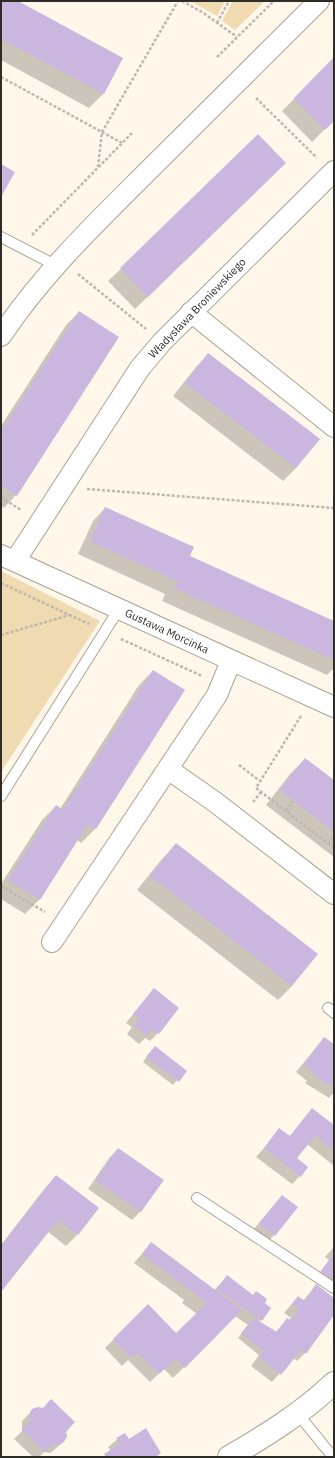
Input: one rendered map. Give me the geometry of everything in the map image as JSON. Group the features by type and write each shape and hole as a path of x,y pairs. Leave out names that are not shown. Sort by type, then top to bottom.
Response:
{"street":[{"path":"1,336 18,311 64,268 97,221 319,1"},
{"name":"Władysława Broniewskiego","path":"8,558 63,487 140,368 162,342 327,166"},
{"path":"191,312 334,427"},
{"name":"Gustawa Morcinka","path":"8,558 334,707"},
{"path":"52,942 217,695 231,661"},
{"path":"168,769 215,802 334,894"},
{"path":"229,1457 280,1428 334,1383"}],"lane":[{"path":"1,236 20,247 64,268"},
{"path":"1,796 119,609"},
{"path":"197,1198 334,1288"},
{"path":"298,1414 333,1457"}],"path":[{"path":"98,167 102,132 178,1"},
{"path":"182,1 202,12 237,37"},
{"path":"217,23 229,1"},
{"path":"217,57 274,1"},
{"path":"1,77 122,143"},
{"path":"256,98 327,166"},
{"path":"20,247 132,133"},
{"path":"64,268 148,331"},
{"path":"63,487 334,508"},
{"path":"1,497 26,513"},
{"path":"1,635 71,615"},
{"path":"310,696 303,712 256,788 334,848"},
{"path":"239,765 260,781"},
{"path":"250,806 261,792"},
{"path":"286,811 294,801"},
{"path":"328,844 334,836"},
{"path":"1,886 64,924"}],"shaded area":[{"path":"190,1 225,1 217,16"},
{"path":"233,1 265,1 235,30 222,21"},
{"path":"1,571 100,621 1,772"}],"building":[{"path":"1,1 18,1 123,58 104,94 1,39"},
{"path":"334,57 334,121 325,130 294,98"},
{"path":"258,134 286,163 148,297 120,268"},
{"path":"1,164 15,172 1,197"},
{"path":"79,311 119,337 17,496 1,485 1,432"},
{"path":"208,353 320,439 296,468 185,383"},
{"path":"105,507 194,547 190,556 334,621 334,660 174,588 177,581 90,541"},
{"path":"153,670 185,690 96,829 88,824 40,900 8,880 56,805 63,810"},
{"path":"305,758 334,780 334,832 280,790"},
{"path":"176,843 318,954 292,986 150,876"},
{"path":"154,988 179,1008 159,1034 153,1029 148,1036 134,1025 139,1019 133,1014"},
{"path":"324,1037 334,1044 334,1087 313,1074 314,1072 304,1064"},
{"path":"155,1046 187,1071 179,1082 146,1057"},
{"path":"312,1108 334,1125 334,1151 315,1136 297,1158 308,1167 301,1177 264,1148 279,1128 290,1136"},
{"path":"118,1148 164,1180 141,1212 95,1180"},
{"path":"56,1175 99,1208 78,1235 58,1220 1,1292 1,1246"},
{"path":"282,1195 298,1207 275,1236 259,1223"},
{"path":"151,1242 242,1310 185,1368 176,1359 159,1374 138,1353 131,1358 113,1339 148,1304 176,1333 207,1303 142,1254"},
{"path":"334,1254 334,1280 321,1271"},
{"path":"227,1275 253,1295 256,1291 267,1299 265,1303 271,1308 262,1321 217,1289"},
{"path":"316,1284 334,1298 334,1315 306,1354 301,1350 281,1375 259,1357 264,1351 241,1333 254,1318 277,1332 287,1318 291,1320 299,1309 292,1304 298,1296 305,1301"},
{"path":"51,1399 75,1422 66,1432 67,1436 64,1442 59,1445 53,1444 45,1452 22,1430 30,1421 29,1415 32,1409 38,1407 43,1408"},
{"path":"146,1428 161,1453 155,1457 106,1457 104,1454 120,1444 116,1438 125,1433 129,1439"}]}
